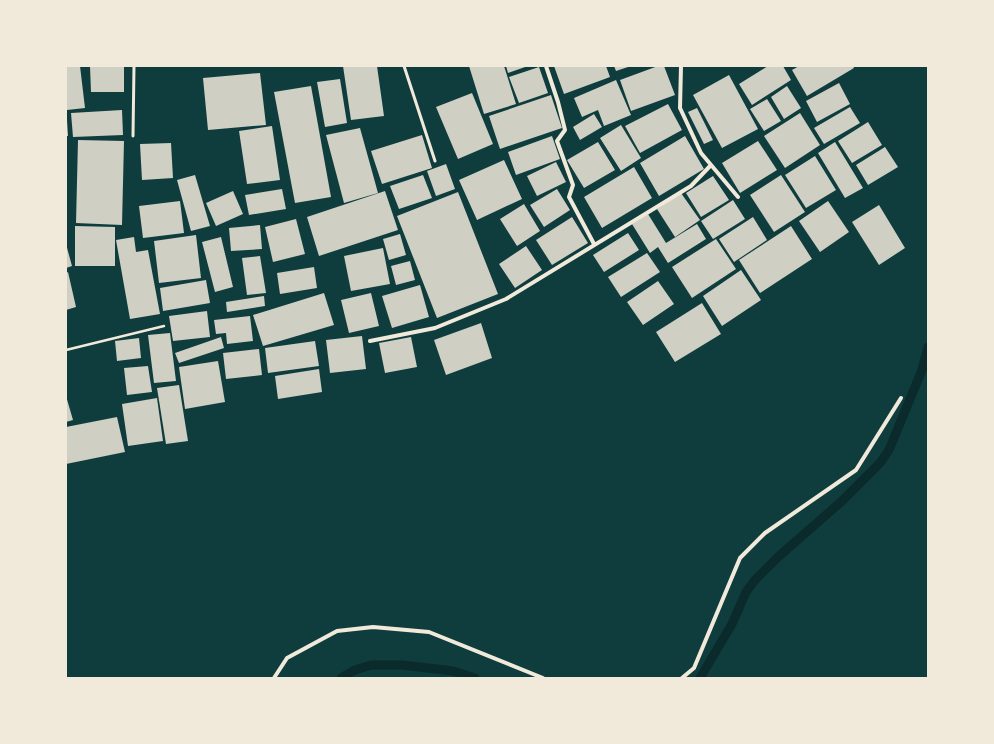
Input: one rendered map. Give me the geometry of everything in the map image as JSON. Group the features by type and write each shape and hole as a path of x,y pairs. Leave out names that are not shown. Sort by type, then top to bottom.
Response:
{"street":[{"path":"546,66 558,102 565,130 556,141 573,185 569,198 594,244"},
{"path":"681,66 680,108 701,153 738,197"},
{"path":"370,341 435,328 506,299 691,186 712,165"},
{"path":"682,678 694,668 740,558 765,533 856,470 900,398"},
{"path":"274,678 287,658 337,631 373,627 429,632 543,678"}],"lane":[{"path":"133,136 134,66"},
{"path":"404,66 435,161"}],"path":[{"path":"66,350 164,326"}],"building":[{"path":"66,66 80,66 85,108 67,110"},
{"path":"90,66 124,66 124,92 91,92"},
{"path":"343,66 377,66 384,116 351,120"},
{"path":"469,66 504,66 516,104 484,114"},
{"path":"506,66 528,66 508,73"},
{"path":"554,66 606,66 610,77 564,94"},
{"path":"614,66 631,66 616,71"},
{"path":"658,66 664,66 675,95 631,111 620,80"},
{"path":"768,66 783,66 791,80 752,105 739,84"},
{"path":"799,66 853,66 854,68 807,96 792,70"},
{"path":"539,67 548,93 519,103 509,77"},
{"path":"260,73 266,125 208,130 203,78"},
{"path":"729,75 758,129 722,148 693,95"},
{"path":"340,79 347,123 325,127 317,82"},
{"path":"616,80 631,115 604,126 598,110 582,117 574,98"},
{"path":"839,83 850,104 817,122 806,101"},
{"path":"311,86 331,197 295,203 274,92"},
{"path":"787,86 801,108 784,119 771,97"},
{"path":"472,93 493,144 458,159 436,107"},
{"path":"551,95 562,128 500,149 489,116"},
{"path":"767,99 781,121 764,131 750,109"},
{"path":"668,104 682,130 640,153 625,126"},
{"path":"850,107 860,123 824,144 814,128"},
{"path":"697,108 713,140 704,144 688,112"},
{"path":"122,110 123,135 73,137 71,113"},
{"path":"800,113 820,145 785,168 764,136"},
{"path":"594,114 602,127 580,140 573,127"},
{"path":"67,120 68,136 66,136"},
{"path":"868,122 882,145 852,163 838,141"},
{"path":"621,125 641,158 621,171 600,138"},
{"path":"272,126 280,180 247,184 239,131"},
{"path":"360,128 378,193 344,203 326,135"},
{"path":"422,135 432,168 382,184 371,151"},
{"path":"552,136 560,159 516,175 508,152"},
{"path":"685,136 704,169 659,196 640,163"},
{"path":"78,140 124,141 122,225 76,223"},
{"path":"758,141 777,170 740,193 722,163"},
{"path":"598,142 615,170 584,188 567,160"},
{"path":"835,142 863,188 845,198 818,153"},
{"path":"171,143 173,178 142,180 140,144"},
{"path":"885,147 898,167 868,185 856,165"},
{"path":"815,156 836,190 806,208 785,175"},
{"path":"504,160 522,199 477,220 459,180"},
{"path":"556,162 566,182 537,196 527,176"},
{"path":"446,164 455,189 436,196 427,171"},
{"path":"634,167 652,198 602,228 584,197"},
{"path":"195,175 210,226 191,231 177,180"},
{"path":"423,175 432,198 399,209 390,186"},
{"path":"781,175 805,212 774,232 750,195"},
{"path":"713,176 729,200 701,217 686,193"},
{"path":"282,189 286,209 249,215 245,195"},
{"path":"557,189 570,210 544,227 530,205"},
{"path":"233,191 243,214 216,226 206,203"},
{"path":"385,191 398,230 319,256 307,217"},
{"path":"458,192 498,294 437,318 397,216"},
{"path":"681,193 700,220 675,237 657,209"},
{"path":"733,200 745,219 713,239 701,221"},
{"path":"180,201 184,233 143,238 139,206"},
{"path":"828,201 849,232 820,252 799,221"},
{"path":"524,204 540,231 517,246 500,219"},
{"path":"879,205 905,248 879,265 852,222"},
{"path":"648,214 666,243 697,224 706,239 668,263 658,247 650,253 632,224"},
{"path":"572,217 588,243 552,265 536,240"},
{"path":"753,217 767,240 734,262 719,239"},
{"path":"296,219 305,254 273,262 265,227"},
{"path":"260,225 262,249 231,251 229,228"},
{"path":"75,226 115,227 115,266 75,266"},
{"path":"791,226 812,259 760,293 739,260"},
{"path":"628,233 639,250 604,272 593,255"},
{"path":"400,234 406,255 389,260 383,239"},
{"path":"196,235 201,278 159,283 154,241"},
{"path":"134,237 136,252 148,250 160,314 130,319 116,240"},
{"path":"221,237 233,287 215,292 202,242"},
{"path":"716,239 736,269 692,298 672,267"},
{"path":"66,244 72,266 66,268"},
{"path":"526,246 542,270 515,288 499,264"},
{"path":"383,248 390,284 351,291 344,256"},
{"path":"647,253 660,272 621,297 608,277"},
{"path":"260,256 266,293 247,295 242,258"},
{"path":"410,261 415,280 396,285 391,266"},
{"path":"314,267 317,288 280,294 277,273"},
{"path":"741,270 761,300 722,326 703,296"},
{"path":"68,272 76,307 66,310 66,273"},
{"path":"206,280 210,303 163,311 160,288"},
{"path":"658,281 674,304 643,325 627,302"},
{"path":"420,285 429,317 392,328 382,296"},
{"path":"324,293 334,325 263,346 253,315"},
{"path":"371,293 379,326 349,333 341,300"},
{"path":"264,296 265,306 227,312 226,302"},
{"path":"702,303 721,334 675,362 656,332"},
{"path":"207,311 210,337 173,341 169,316"},
{"path":"250,316 253,341 227,344 226,333 216,334 214,320"},
{"path":"481,323 492,358 446,375 434,340"},
{"path":"170,333 176,381 154,383 148,335"},
{"path":"362,336 366,369 330,373 326,340"},
{"path":"221,337 224,348 179,363 175,353"},
{"path":"411,337 417,367 385,373 379,343"},
{"path":"139,338 141,358 117,361 115,341"},
{"path":"315,341 319,366 268,373 265,348"},
{"path":"259,349 262,375 226,379 223,353"},
{"path":"218,361 225,402 185,409 179,367"},
{"path":"148,366 152,392 127,395 124,368"},
{"path":"319,369 322,392 278,399 275,376"},
{"path":"179,385 188,441 166,444 157,388"},
{"path":"66,396 73,420 66,422"},
{"path":"157,398 163,441 128,446 122,404"},
{"path":"117,417 125,452 66,464 66,427"}],"waterway":[{"path":"700,678 732,624 746,592 755,580 778,557 842,501 880,463 889,450 922,370 928,347"},
{"path":"341,678 355,670 371,665 402,665 453,671 475,678"}]}
